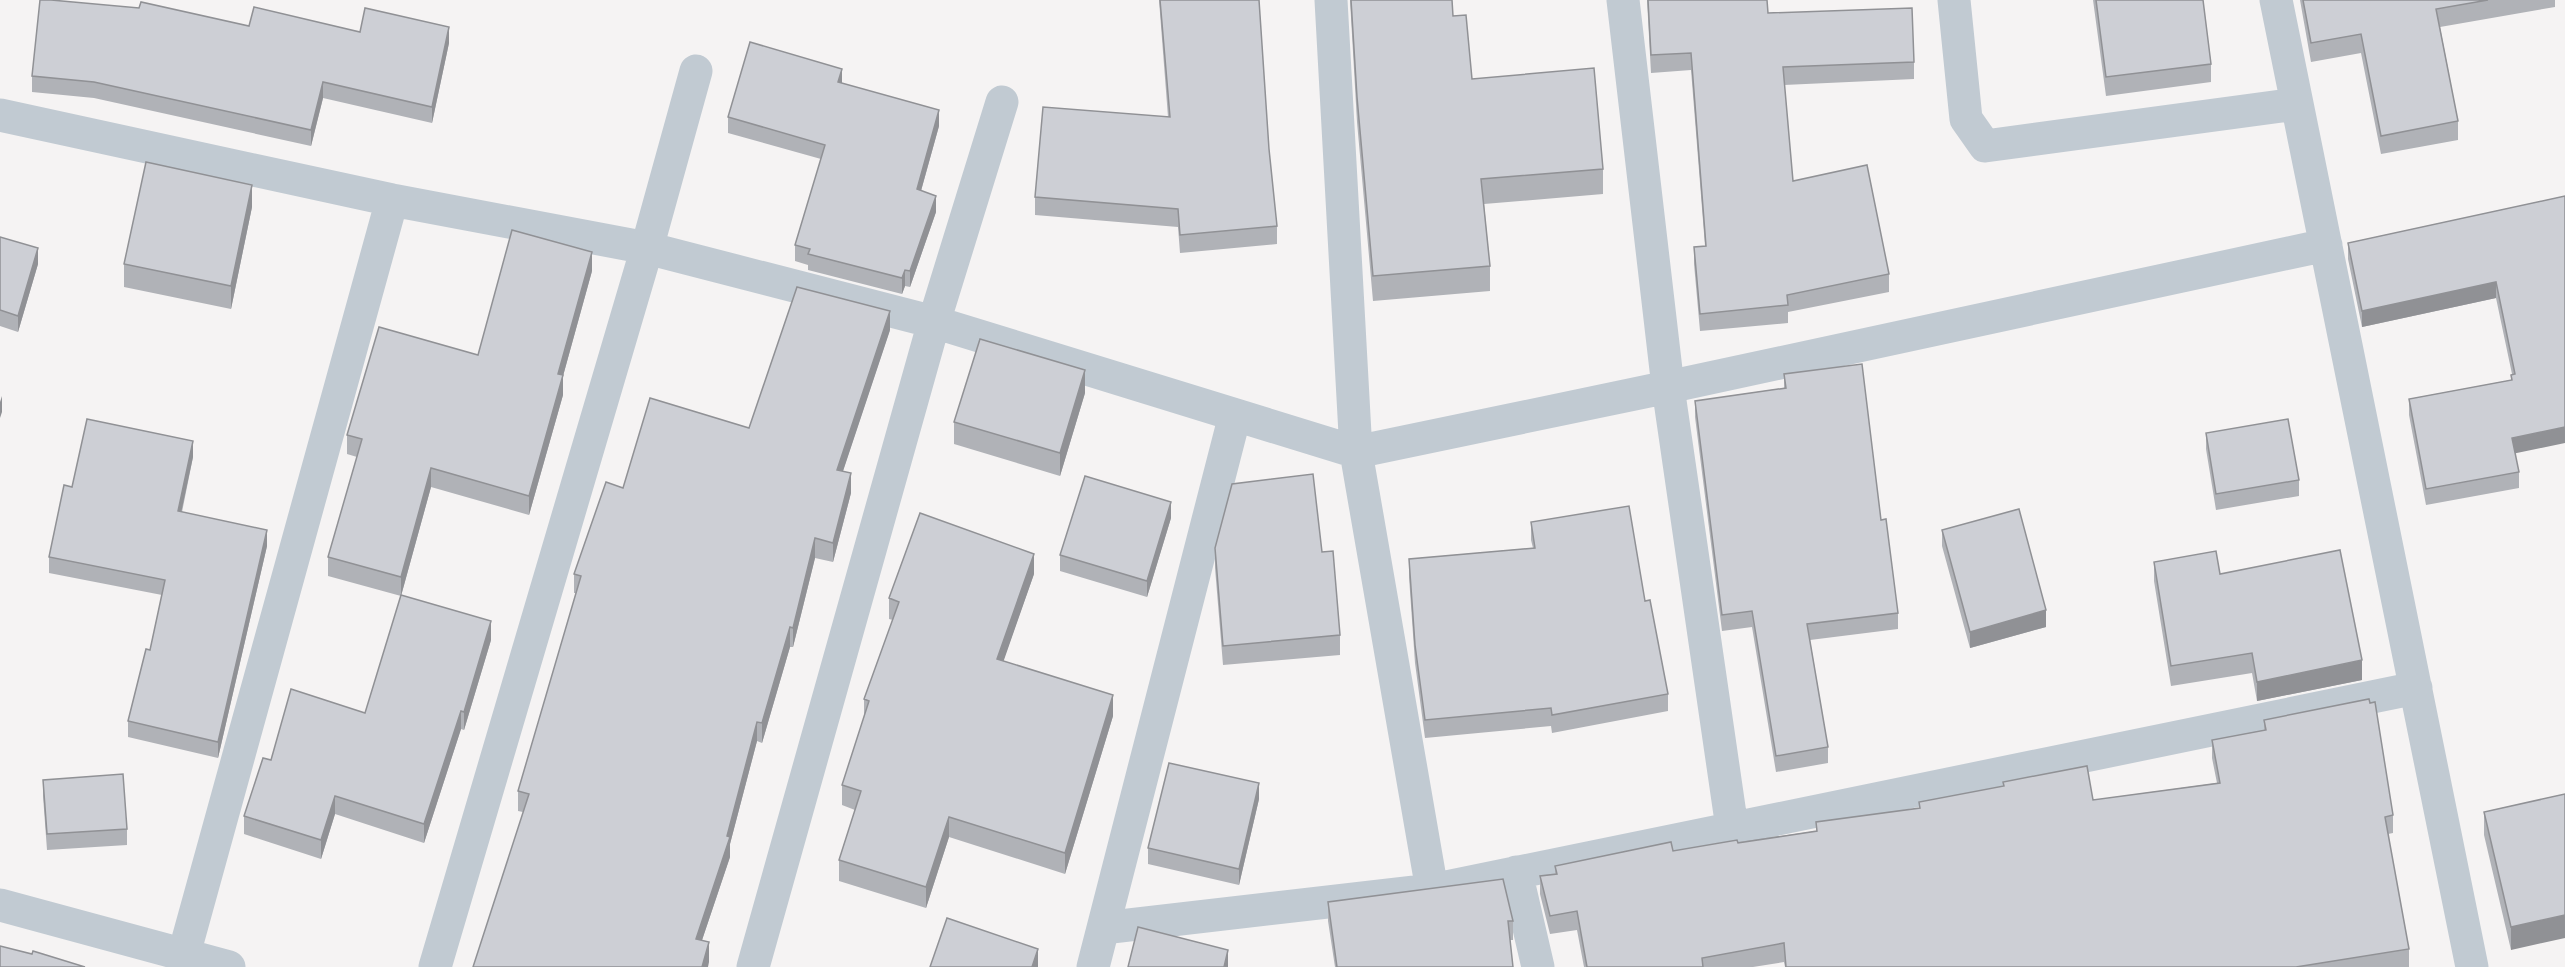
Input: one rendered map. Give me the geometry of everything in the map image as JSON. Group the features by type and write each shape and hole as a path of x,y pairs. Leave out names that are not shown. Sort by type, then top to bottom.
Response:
{"street":[{"path":"1331,0 1356,452 1432,890"},
{"path":"1623,0 1668,387 1732,828"},
{"path":"1954,0 1966,119 1985,146 2297,104"},
{"path":"2276,0 2472,967"},
{"path":"435,967 647,248 696,71"},
{"path":"753,967 934,322 1002,102"},
{"path":"0,115 392,200 647,248 934,322 1356,452 2326,245"},
{"path":"184,954 392,200"},
{"path":"1093,967 1235,415"},
{"path":"1103,928 1432,890 2415,688"},
{"path":"1516,872 1538,967"},
{"path":"0,905 229,967"}],"building":[{"path":"40,0 139,8 141,2 249,26 254,7 360,32 365,8 449,27 432,107 323,82 311,130 94,82 32,76"},
{"path":"1160,0 1259,0 1269,149 1277,226 1180,235 1178,209 1035,197 1043,107 1170,117"},
{"path":"1351,0 1452,0 1453,16 1466,15 1472,79 1594,68 1603,169 1481,179 1490,266 1373,276"},
{"path":"1648,0 1767,0 1768,13 1912,8 1914,62 1783,67 1793,181 1867,165 1889,274 1787,295 1788,305 1700,314 1694,247 1706,246 1691,53 1651,55"},
{"path":"2096,0 2203,0 2211,64 2106,77"},
{"path":"2303,0 2488,0 2436,9 2458,121 2381,136 2361,34 2311,43"},
{"path":"750,42 842,69 838,82 939,110 917,189 936,196 910,271 905,270 902,278 808,254 810,249 795,245 825,145 728,117"},
{"path":"146,162 252,185 231,286 124,264"},
{"path":"2565,196 2565,427 2512,438 2519,472 2426,489 2409,399 2512,380 2511,375 2515,374 2496,282 2362,311 2348,243"},
{"path":"512,230 592,252 558,374 563,375 529,496 431,468 401,577 328,557 362,439 347,435 379,327 478,355"},
{"path":"0,237 38,248 18,316 0,310"},
{"path":"797,287 890,311 837,470 851,473 833,543 815,538 793,628 790,627 762,723 757,722 727,836 730,837 696,939 709,942 702,967 473,967 529,794 518,791 581,576 574,574 606,482 623,488 650,398 749,428"},
{"path":"980,339 1085,370 1060,453 954,422"},
{"path":"1862,364 1881,520 1886,519 1898,613 1807,624 1828,747 1776,756 1752,611 1722,615 1695,401 1786,388 1784,374"},
{"path":"87,419 193,441 178,511 267,530 218,742 128,721 146,649 150,650 165,580 49,557 64,485 72,487"},
{"path":"2288,419 2299,480 2216,494 2206,433"},
{"path":"1313,474 1322,552 1333,551 1340,635 1223,646 1215,548 1232,484"},
{"path":"1085,476 1171,502 1147,581 1060,555"},
{"path":"1629,506 1645,601 1650,600 1668,694 1552,715 1551,708 1425,720 1415,645 1409,559 1535,548 1531,522"},
{"path":"2019,509 2046,610 1970,632 1942,530"},
{"path":"920,513 1034,554 997,659 1113,695 1065,853 949,817 926,887 839,860 861,791 842,785 869,701 864,699 899,602 889,598"},
{"path":"2340,550 2362,660 2257,682 2252,653 2171,666 2154,562 2216,551 2220,574"},
{"path":"401,595 491,621 464,712 461,711 424,824 335,796 321,840 244,816 263,758 271,760 291,689 365,713"},
{"path":"2369,699 2370,703 2375,702 2393,815 2385,817 2409,949 2296,967 1786,967 1784,943 1702,958 1703,967 1587,967 1577,911 1550,916 1540,876 1557,874 1555,866 1671,842 1673,851 1737,840 1738,843 1817,831 1816,822 1920,808 1919,802 2004,786 2003,782 2087,766 2093,800 2220,783 2212,740 2266,730 2264,720"},
{"path":"1169,763 1259,783 1239,869 1148,848"},
{"path":"123,774 127,829 47,834 43,780"},
{"path":"2565,794 2565,915 2511,927 2484,812"},
{"path":"1503,879 1513,921 1508,921 1513,967 1337,967 1328,902"},
{"path":"947,918 1038,949 1032,967 930,967"},
{"path":"1138,927 1228,950 1224,967 1128,967"},
{"path":"0,946 32,954 33,951 85,967 0,967"}]}
